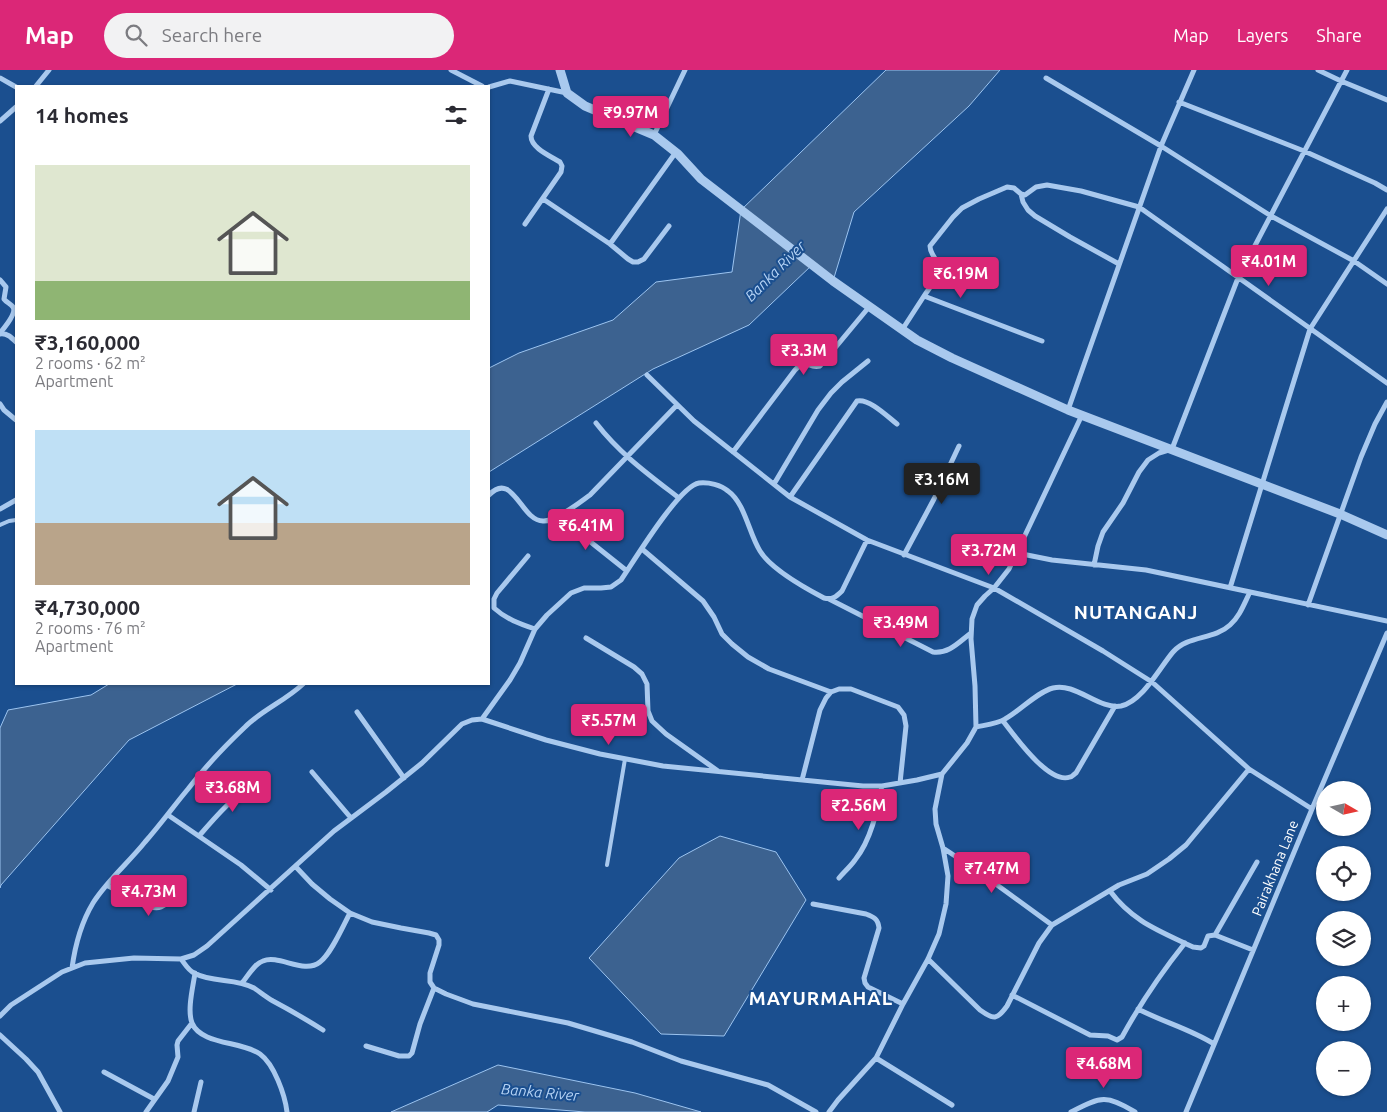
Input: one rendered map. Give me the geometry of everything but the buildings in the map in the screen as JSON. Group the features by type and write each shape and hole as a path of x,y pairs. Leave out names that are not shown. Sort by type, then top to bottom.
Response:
{"street":[{"path":"37,85 49,70"},
{"path":"451,70 480,85"},
{"path":"560,70 567,93"},
{"path":"654,135 685,70"},
{"path":"1068,410 1161,146 1194,70"},
{"path":"1318,70 1387,100"},
{"path":"1172,449 1238,278 1347,70"},
{"path":"0,78 15,86"},
{"path":"1046,78 1161,146 1271,216 1354,261 1387,284"},
{"path":"490,88 510,81 567,93 585,106 654,135 676,152 701,179 833,281 902,330 952,358 1068,410 1340,514 1387,536"},
{"path":"525,224 561,172 562,166 560,162 535,146 532,141 532,136 549,89"},
{"path":"1179,102 1304,152 1387,190"},
{"path":"0,122 15,108"},
{"path":"610,244 676,152"},
{"path":"1021,194 1025,194 1036,187 1047,185 1081,191 1139,207 1387,383"},
{"path":"902,330 940,271 939,265 930,251 930,246 962,208 1007,187 1014,188 1021,194 1028,210 1036,216 1120,264"},
{"path":"543,199 610,244 633,262 644,259 670,226"},
{"path":"1230,588 1310,329 1387,209"},
{"path":"0,280 6,286 4,299 14,311 0,334 10,336 15,341"},
{"path":"924,296 1042,341"},
{"path":"733,452 795,370 804,363 820,366 870,307"},
{"path":"774,484 818,410 842,382 868,361"},
{"path":"647,375 694,421 790,497 867,540 994,588 1103,651 1152,682 1249,769 1312,809"},
{"path":"790,497 857,401 861,400 869,403 897,424"},
{"path":"1308,605 1340,514 1375,424 1387,402"},
{"path":"0,404 15,419"},
{"path":"490,494 497,488 503,488 510,492 530,515 537,520 545,522 558,516 590,494 677,405"},
{"path":"829,1112 876,1058 928,959 939,934 946,904 948,876 936,824 935,810 942,774 967,744 976,728 971,633 972,619 977,605 1009,569 1082,415"},
{"path":"596,424 608,440 626,457 679,498"},
{"path":"904,555 934,499 959,446"},
{"path":"1094,565 1103,532 1123,503 1139,472 1148,460 1159,453 1172,449"},
{"path":"482,720 520,663 535,629 571,593 584,588 611,587 621,580 671,507 686,490 698,483 714,484 729,491 738,503 760,551 776,568 816,594 830,599 933,652 948,651 971,633"},
{"path":"0,509 15,501"},
{"path":"558,516 627,571"},
{"path":"830,599 836,597 842,591 867,540"},
{"path":"642,549 703,601 714,616 722,634 748,657 769,669 831,692"},
{"path":"1016,553 1052,560 1146,570 1387,621"},
{"path":"528,556 497,593 494,599 494,608 514,622 535,629"},
{"path":"976,728 1003,721 1043,693 1059,687 1105,704 1123,706 1132,701 1152,682 1173,652 1183,643 1220,632 1230,625 1240,613 1250,592"},
{"name":"Pairakhana Lane","path":"1186,1112 1387,633"},
{"path":"586,638 634,667 642,674 648,684 648,711 652,721 666,734 718,771"},
{"path":"72,968 82,928 93,904 107,885 168,815 188,787 220,752 263,711 302,685"},
{"path":"802,780 820,710 826,698 831,692 839,689 851,689 898,707 904,715 906,726 900,783"},
{"path":"1003,721 1035,760 1055,776 1064,778 1071,777 1076,773 1115,706"},
{"path":"357,712 404,778"},
{"path":"0,1016 11,1005 62,972 84,963 134,958 181,959 194,955 207,946 334,831 404,778 462,724 472,720 482,720 600,754 663,766 863,786 882,786 942,774"},
{"path":"928,959 980,1010 995,1018 1001,1015 1039,943 1052,925 1119,885 1146,874 1170,859 1186,845 1249,769"},
{"path":"312,772 352,818"},
{"path":"199,836 230,802 258,780"},
{"path":"838,878 855,860 862,849 873,825 882,786"},
{"path":"168,815 241,864 270,890"},
{"path":"943,848 1052,925"},
{"path":"1214,935 1257,862"},
{"path":"296,867 312,884 350,913 372,922 436,935 439,945 430,973 430,982 434,988 446,994 474,1004 568,1023 632,1042 681,1061 768,1085 813,1111"},
{"path":"107,885 130,898 155,908 167,902 183,885"},
{"path":"1110,891 1120,904 1136,918 1197,949 1204,946 1208,936 1214,935 1253,950"},
{"path":"813,904 866,914 874,916 878,920 879,928 865,974 865,984 903,1004"},
{"path":"242,983 258,964 265,960 309,966 319,964 327,956 350,913"},
{"path":"1012,995 1090,1035 1108,1036 1117,1040 1122,1037 1166,967 1185,943"},
{"path":"181,959 188,969 195,973 206,977 242,983 323,1030"},
{"path":"195,973 190,1001 192,1023 204,1035 246,1048 259,1054 269,1062 275,1074 287,1112"},
{"path":"366,1046 399,1056 409,1056 412,1053 420,1024 434,988"},
{"path":"1138,1009 1200,1035 1214,1044"},
{"path":"146,1112 164,1088 172,1073 178,1057 178,1041 192,1023"},
{"path":"0,1035 38,1072 60,1112"},
{"path":"876,1058 952,1105"},
{"path":"104,1072 154,1099"},
{"path":"194,1112 202,1082"},
{"path":"1071,1112 1095,1100 1108,1099 1120,1103 1135,1112"},
{"path":"1082,1107 1086,1112"}],"lane":[{"path":"0,525 9,520 15,520"},
{"path":"607,865 625,759"}],"water":[{"name":"Banka River","path":"886,70 1000,70 969,106 854,212 833,281 812,265 749,325 653,369 490,471 490,368 519,353 613,320 656,282 732,272 741,210"},
{"path":"107,685 235,685 129,740 0,888 0,728 8,710 91,695"},
{"path":"720,836 776,852 806,900 724,1036 661,1034 589,958 679,858"},
{"name":"Banka River","path":"498,1065 635,1093 701,1112 585,1112 498,1105 487,1112 391,1112"}],"district":[{"name":"NUTANGANJ","path":"1136,612"},
{"name":"MAYURMAHAL","path":"821,998"}]}
